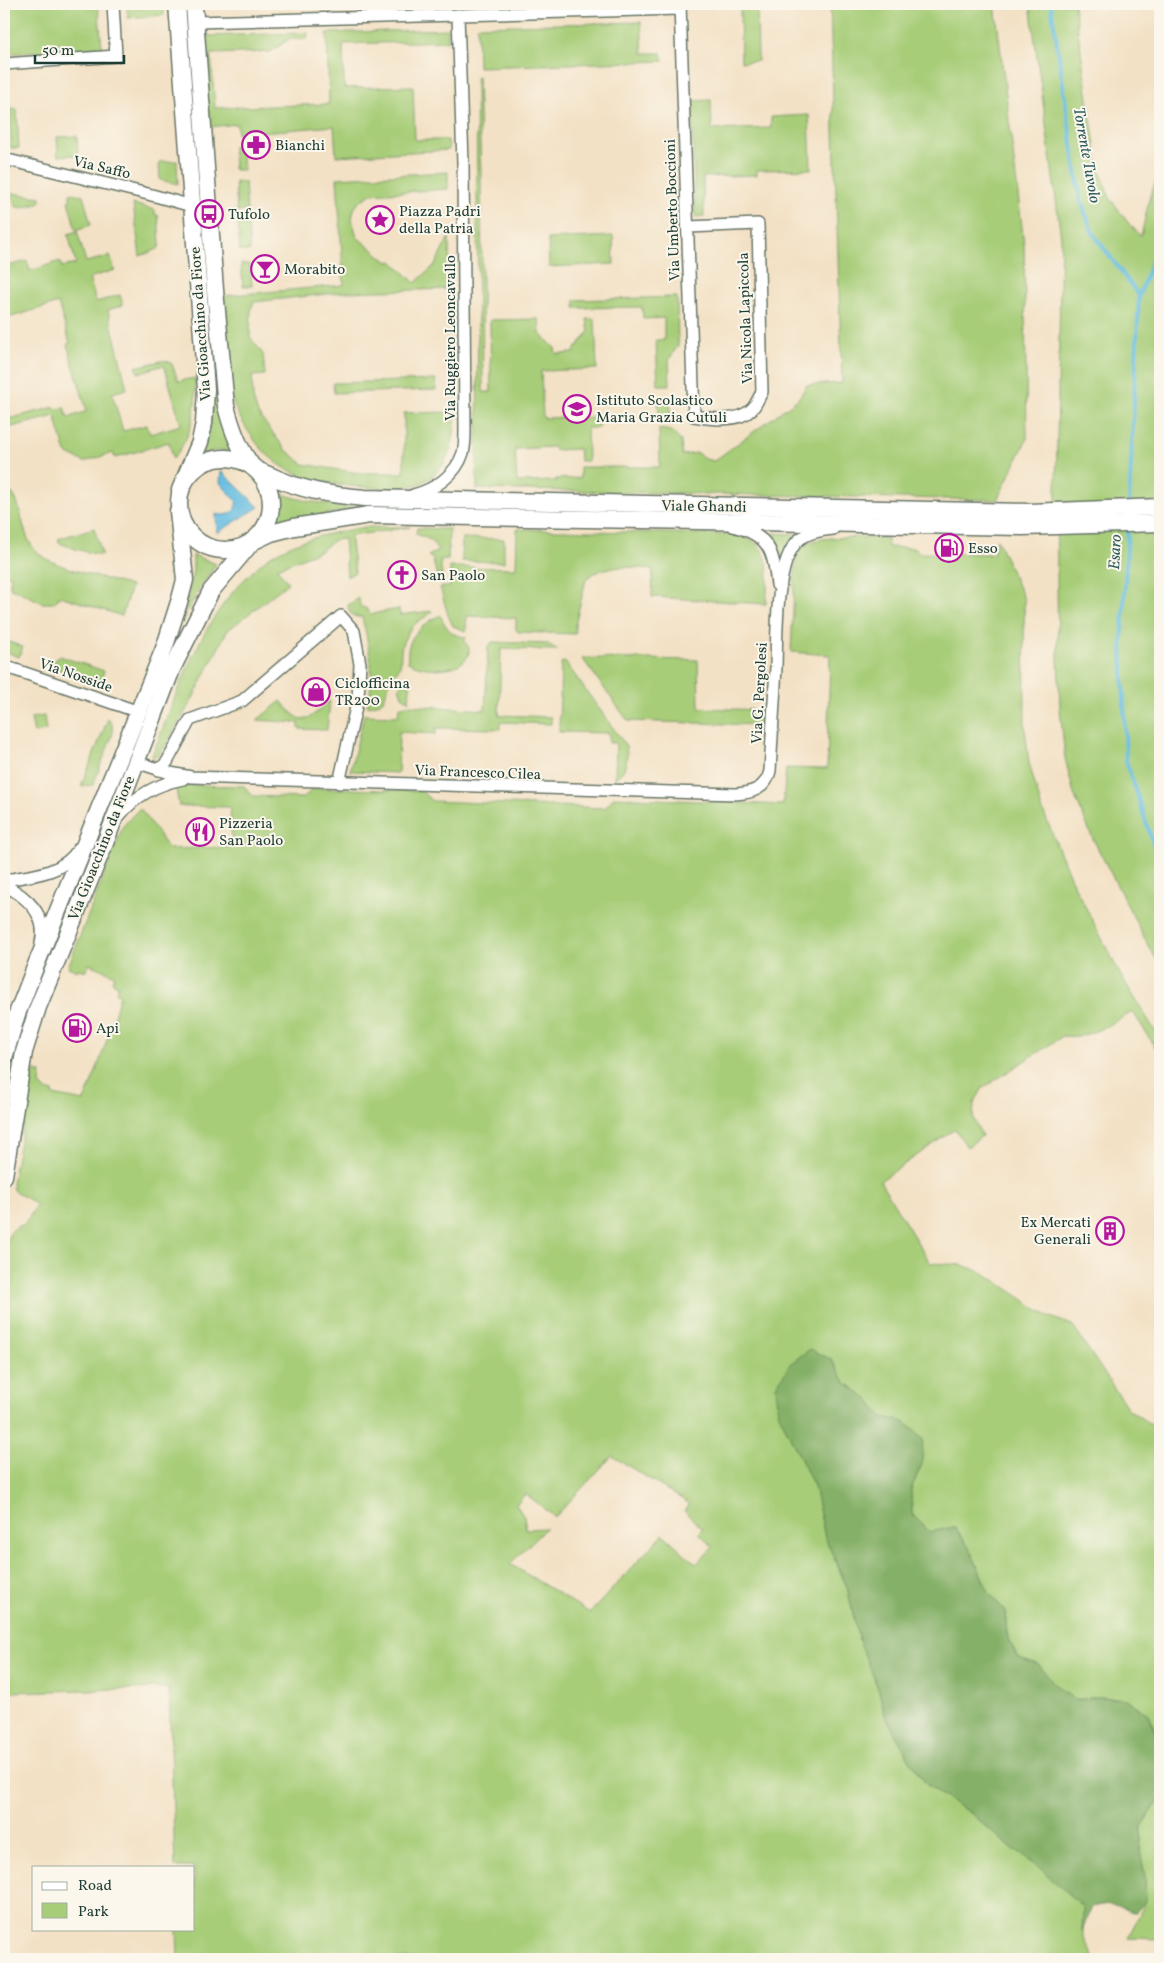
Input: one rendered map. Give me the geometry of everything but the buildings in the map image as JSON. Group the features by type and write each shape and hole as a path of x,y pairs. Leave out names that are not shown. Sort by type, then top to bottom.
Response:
{"street":[{"path":"4,64 116,56 113,4"},
{"name":"Via Gioacchino da Fiore","path":"178,4 206,370 206,408 200,442 180,490"},
{"name":"Via Gioacchino da Fiore","path":"194,4 214,280 226,406 232,428 253,467"},
{"path":"195,22 458,15 680,6"},
{"name":"Via Umberto Boccioni","path":"680,6 694,416"},
{"name":"Via Ruggiero Leoncavallo","path":"394,499 424,492 430,488 450,474 458,465 463,452 465,385 463,163 458,15"},
{"name":"Via Saffo","path":"4,160 192,206"},
{"name":"Via Nicola Lapiccola","path":"688,227 758,224 762,392 752,409 736,416 715,419 694,416"},
{"path":"226,458 240,460 253,467 262,476 268,487 271,499 271,511 261,534 252,542 240,548 226,551 206,547 190,536 182,524 178,511 180,490 187,477 198,466 211,460 226,458"},
{"name":"Viale Ghandi","path":"253,467 299,488 335,496 867,517 1022,527 1160,523"},
{"name":"Viale Ghandi","path":"252,542 271,533 294,527 369,515 694,522 1160,507"},
{"name":"Via Gioacchino da Fiore","path":"4,1058 17,1014 36,964 165,646 185,580 178,511"},
{"path":"779,600 785,565 796,543 812,533 867,517"},
{"path":"694,522 732,526 749,530 762,538 774,559 779,600"},
{"name":"Via Gioacchino da Fiore","path":"4,1176 24,1052 51,973 112,825 172,669 211,591 252,542"},
{"name":"Via G. Pergolesi","path":"762,786 768,778 770,770 779,600"},
{"path":"160,770 167,762 190,720 242,701 341,616 354,632 360,664 358,698 339,783"},
{"name":"Via Nosside","path":"4,666 139,712"},
{"path":"136,762 191,777"},
{"path":"112,825 129,804 143,793 163,783 191,777"},
{"name":"Via Francesco Cilea","path":"191,777 735,794 751,793 762,786"},
{"path":"4,880 49,872 67,862 77,851 94,820"},
{"path":"4,885 35,907 39,916 43,936 36,964"}],"green space":[{"path":"4,4 98,4 102,48 4,54"},
{"path":"163,4 164,15 128,18 127,7"},
{"path":"740,4 757,4 758,61 741,62"},
{"path":"830,4 995,4 1024,244 1027,439 997,500 477,489 476,78 478,77 481,178 483,392 491,392 490,320 539,319 540,334 555,348 556,354 574,353 575,349 589,332 587,319 595,319 597,369 541,371 543,418 598,417 599,428 587,428 588,461 580,461 579,449 555,450 554,447 515,449 517,482 580,478 580,467 660,467 659,429 671,431 681,441 682,455 697,453 705,459 714,461 798,399 807,385 842,383"},
{"path":"1030,4 1074,4 1098,166 1110,198 1129,224 1141,236 1150,196 1160,170 1160,965 1092,837 1074,794 1065,758 1058,658 1056,492 1061,238"},
{"path":"641,22 643,53 662,53 663,61 478,67 477,26"},
{"path":"448,29 448,41 343,44 344,88 413,86 415,140 448,140 449,150 336,156 334,126 237,134 237,124 208,127 202,36 308,33 307,39 289,39 270,52 211,54 215,108 329,104 327,33"},
{"path":"711,100 712,130 771,128 771,117 809,115 811,169 757,170 757,175 703,177 704,216 695,217 692,101"},
{"path":"10,109 17,109 19,148 11,148"},
{"path":"77,136 78,155 58,156 57,137"},
{"path":"233,147 241,147 243,170 234,170"},
{"path":"177,161 178,184 160,180 159,162"},
{"path":"448,172 448,189 371,194 359,202 354,209 352,219 357,237 388,262 392,261 415,283 435,265 449,237 450,289 345,292 254,302 251,309 250,337 263,354 265,375 252,376 253,398 258,414 285,449 303,464 358,473 404,473 404,413 455,412 454,436 447,458 434,475 424,482 401,488 337,484 307,478 289,470 272,459 257,444 233,403 229,385 222,296 344,285 337,178"},
{"path":"235,182 245,182 247,211 237,212"},
{"path":"12,193 41,197 41,201 37,204 20,208 15,206"},
{"path":"70,193 83,195 91,225 76,230 68,201 70,201"},
{"path":"133,204 155,210 155,215 158,215 160,245 158,249 140,256"},
{"path":"248,224 250,251 240,251 238,225"},
{"path":"77,231 86,262 110,256 115,270 89,278 96,302 120,295 123,305 108,310 127,389 112,393 123,431 147,425 150,434 181,425 164,365 138,373 136,367 167,361 172,364 178,381 195,378 195,400 192,421 180,450 173,459 169,442 115,458 113,453 84,462 66,453 55,416 4,429 4,416 12,418 55,407 56,410 64,407 68,418 87,411 67,344 70,343 58,303 8,318 4,307 4,283 7,282 4,267 27,261 30,271 60,261 62,267 76,264 68,234"},
{"path":"613,236 614,264 549,267 548,239"},
{"path":"241,264 250,264 252,286 243,286"},
{"path":"677,297 678,345 669,360 670,385 658,385 656,340 664,340 664,318 643,319 642,307 575,308 575,300"},
{"path":"436,380 436,390 334,393 333,383"},
{"path":"214,390 231,451 212,451 202,455 211,421"},
{"path":"658,397 670,397 671,422 659,422"},
{"path":"7,490 16,500 28,538 32,547 39,554 57,564 131,586 122,616 60,596 54,603 43,603 11,588 11,576 4,574 4,492"},
{"path":"278,492 308,501 360,508 275,525 278,511"},
{"path":"365,527 410,527 350,536 355,572 347,577 344,539 334,540 322,550 277,568 288,583 227,631 190,704 161,753 153,758 152,755 192,658 217,613 233,592 268,558 282,550 305,540"},
{"path":"94,528 102,554 100,555 75,549 60,543 58,539"},
{"path":"417,528 449,529 448,560 440,560 442,575 437,575 432,558 428,556 438,551 431,540 416,534"},
{"path":"517,529 738,535 750,539 764,553 768,571 766,604 652,597 653,569 618,567 602,570 586,579 575,625 575,634 518,632 516,630 516,618 467,616 466,631 453,626 440,587 450,587 450,567 516,568"},
{"path":"765,533 797,534 787,546 781,560 774,543"},
{"path":"844,537 887,538 888,547 915,548 919,553 993,554 997,539 1024,599 1025,728 1029,763 1041,806 1071,879 1120,974 1160,1039 1160,1055 1133,1012 1091,1033 1063,1036 983,1088 974,1103 973,1118 982,1136 967,1147 955,1129 880,1181 930,1263 962,1265 984,1273 1048,1316 1072,1325 1128,1409 1160,1431 1160,1744 1148,1714 1126,1699 1100,1697 1075,1700 1053,1684 1039,1665 1017,1657 1007,1634 1005,1611 989,1593 969,1547 954,1527 930,1532 912,1514 911,1489 922,1464 905,1422 882,1417 867,1398 845,1382 832,1360 791,1439 814,1486 825,1537 847,1587 859,1640 879,1691 885,1715 911,1762 926,1784 972,1814 1010,1847 1033,1862 1083,1907 1083,1936 1094,1959 178,1959 177,1930 195,1930 195,1866 175,1866 169,1688 7,1692 4,1614 4,1270 7,1242 12,1230 24,1225 37,1205 13,1190 12,1182 34,1070 41,1073 40,1084 45,1090 53,1092 53,1095 84,1101 109,1034 120,994 116,993 118,985 112,982 115,975 89,964 86,971 78,969 77,971 68,967 123,826 140,808 169,849 232,847 230,807 179,806 175,785 244,786 253,796 304,798 313,788 421,791 432,801 605,808 614,797 783,805 786,768 827,769 830,655 791,652 795,566 798,554 805,545 821,539","holes":["612,1456 690,1504 684,1511 703,1529 699,1533 713,1547 696,1564 663,1534 590,1613 510,1564 546,1528 526,1529 524,1517 516,1504 526,1494 555,1517"]},
{"path":"462,538 504,539 504,562 462,561"},
{"path":"193,555 216,564 183,619 193,570"},
{"path":"359,598 360,606 367,609 371,614 399,609 400,615 432,611 409,630 406,635 399,668 389,683 383,700 374,705 367,706 370,695 371,672 367,639 362,617 352,615 348,605"},
{"path":"440,615 444,624 453,633 466,637 465,642 469,651 468,656 462,663 443,669 421,667 408,662 409,646 416,633"},
{"path":"4,640 23,647 19,657 4,651"},
{"path":"492,642 548,644 558,650 501,649 499,715 551,717 551,724 501,722 500,729 436,728 436,734 399,732 398,773 350,771 364,715 398,716 399,708 407,705 485,710 488,647"},
{"path":"60,656 104,671 100,683 48,666"},
{"path":"582,658 698,660 699,708 762,710 761,725 628,721"},
{"path":"561,663 566,663 626,746 626,764 622,772 615,778 616,743 609,743 609,733 559,732"},
{"path":"411,676 409,701 402,696 399,687 406,678"},
{"path":"281,701 295,715 305,719 315,714 330,701 327,730 299,729 299,723 257,720"},
{"path":"44,716 46,731 34,733 31,718"},
{"path":"108,719 112,724 113,733 93,785 81,786"},
{"path":"810,1349 832,1360 845,1382 867,1398 882,1417 905,1422 923,1439 922,1464 911,1489 912,1514 930,1532 954,1527 969,1547 989,1593 1005,1611 1007,1634 1017,1657 1039,1665 1054,1684 1075,1700 1100,1697 1126,1699 1148,1714 1160,1744 1160,1799 1142,1826 1140,1851 1145,1876 1146,1901 1136,1912 1111,1905 1092,1907 1082,1931 1083,1907 1033,1862 1010,1847 972,1814 926,1784 911,1762 885,1715 879,1691 859,1640 847,1587 825,1537 814,1486 779,1414 776,1387 790,1364"},
{"path":"1160,1799 1160,1939 1128,1938 1146,1901 1145,1876 1140,1851 1142,1826"}],"water":[{"path":"221,471 259,507 217,533 216,514 224,515 230,513 235,509 237,502 220,483"}],"waterway":[{"name":"Torrente Tuvolo","path":"1051,4 1080,198 1092,232 1139,296"},
{"name":"Esaro","path":"1129,505 1139,296 1160,239"},
{"name":"Esaro","path":"1128,527 1122,643 1126,761 1160,865"}],"place":[{"name":"Bianchi","path":"256,145"},
{"name":"Tufolo","path":"209,214"},
{"name":"Piazza Padri della Patria","path":"380,220"},
{"name":"Morabito","path":"265,269"},
{"name":"Istituto Scolastico Maria Grazia Cutuli","path":"577,409"},
{"name":"Esso","path":"949,548"},
{"name":"San Paolo","path":"402,575"},
{"name":"Ciclofficina TR200","path":"316,692"},
{"name":"Pizzeria San Paolo","path":"200,832"},
{"name":"Api","path":"77,1028"},
{"name":"Ex Mercati Generali","path":"1110,1231"}]}
